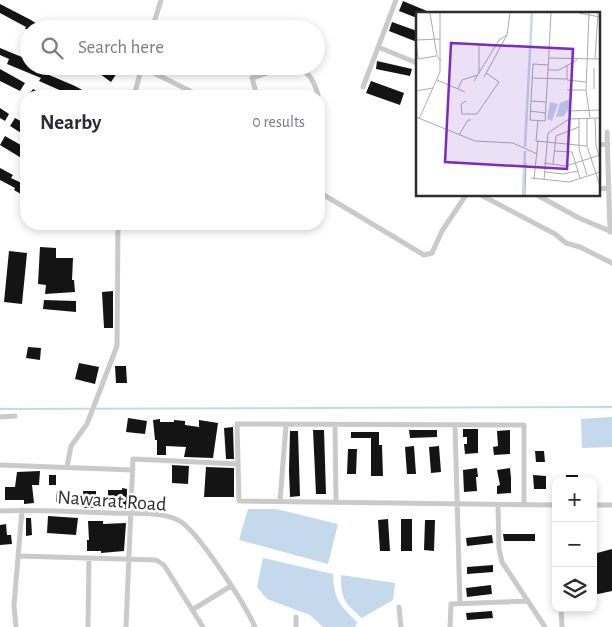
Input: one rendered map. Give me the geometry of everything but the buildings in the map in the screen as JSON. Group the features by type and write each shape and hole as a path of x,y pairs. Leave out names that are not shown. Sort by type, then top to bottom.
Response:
{"street":[{"path":"155,20 161,0"},
{"path":"363,87 396,0"},
{"path":"378,47 416,63"},
{"path":"136,90 140,75"},
{"path":"159,75 188,90"},
{"path":"255,90 252,78 262,75"},
{"path":"309,75 316,90"},
{"path":"539,196 611,232 607,132"},
{"path":"600,144 608,144"},
{"path":"600,189 609,188"},
{"path":"325,196 424,255 432,253 442,231 465,196"},
{"path":"483,196 555,234 566,243 580,247 612,263"},
{"path":"546,200 549,196"},
{"name":"Nawarat Road","path":"67,468 71,446 87,424 117,346 118,230"},
{"path":"0,416 15,416"},
{"path":"524,505 524,426 237,424 239,500 498,505 524,505 552,505"},
{"path":"280,501 286,424"},
{"path":"335,425 336,502"},
{"path":"455,425 460,604"},
{"path":"126,627 133,459 238,464"},
{"path":"0,465 133,470"},
{"path":"498,505 499,549 502,562 545,627"},
{"path":"597,505 612,505"},
{"path":"16,627 14,605 22,510"},
{"name":"Nawarat Road","path":"0,511 22,510 165,515 179,520 194,533 231,586 255,627"},
{"path":"18,556 156,560 164,565 203,627"},
{"path":"88,627 89,558"},
{"path":"192,610 231,586"},
{"path":"450,627 451,604 528,601"},
{"path":"400,607 401,627"},
{"path":"561,612 562,627"},
{"path":"296,616 296,627"}],"water":[{"path":"612,417 612,447 582,448 581,419"},
{"path":"248,509 276,509 338,524 328,564 239,540"},
{"path":"263,558 333,574 335,590 339,601 357,622 355,627 323,627 310,615 267,599 257,587"},
{"path":"341,575 395,583 393,600 362,618 345,600"}],"waterway":[{"path":"0,409 612,407"}]}
